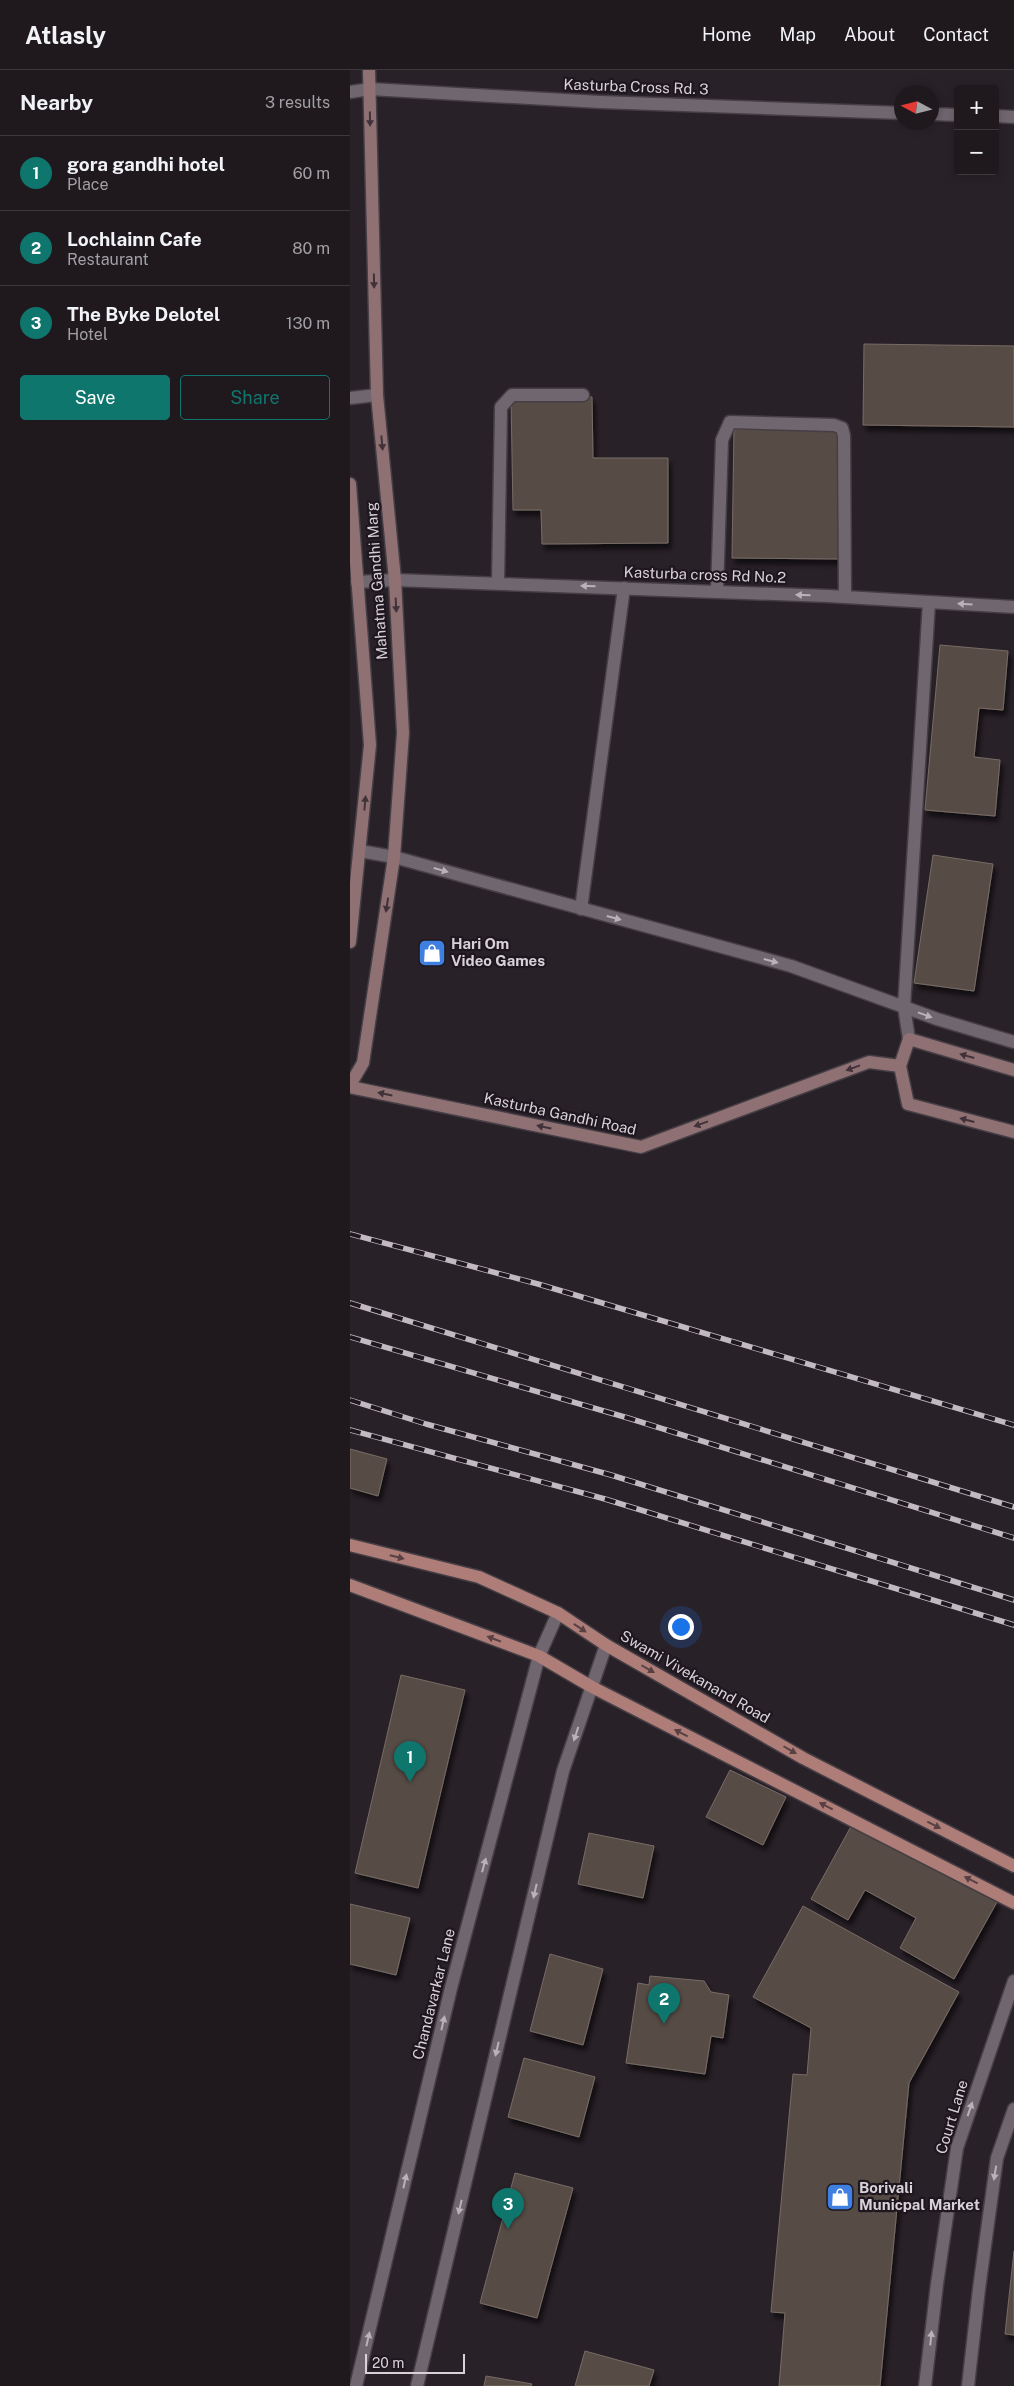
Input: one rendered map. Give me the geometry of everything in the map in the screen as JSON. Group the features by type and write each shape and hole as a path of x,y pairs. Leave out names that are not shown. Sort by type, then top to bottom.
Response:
{"main road":[{"name":"Mahatma Gandhi Marg","path":"350,1086 363,1063 394,857 403,733 395,580 377,394 369,70"},
{"path":"350,484 370,745 350,942"},
{"path":"1014,1070 909,1039 900,1066 908,1104 1014,1132"},
{"name":"Kasturba Gandhi Road","path":"350,1086 641,1147 869,1062 900,1066"},
{"name":"Swami Vivekanand Road","path":"350,1545 479,1577 558,1613 606,1645 803,1758 1014,1866"},
{"path":"350,1585 539,1656 592,1687 1014,1903"}],"street":[{"name":"Kasturba Cross Rd. 3","path":"350,92 370,89 600,102 894,113"},
{"path":"939,114 954,115"},
{"path":"999,116 1014,116"},
{"path":"350,398 377,394"},
{"path":"498,583 501,407 512,395 583,395"},
{"path":"717,591 722,440 730,422 834,425 842,428 844,436 845,597"},
{"name":"Kasturba cross Rd No.2","path":"357,582 395,580 717,591 1014,607"},
{"path":"581,909 624,588"},
{"path":"909,1039 904,1007 929,602"},
{"path":"360,851 394,857 791,966 904,1007 1014,1042"},
{"name":"Chandavarkar Lane","path":"356,2386 451,1988 539,1656 558,1613"},
{"path":"417,2386 564,1771 606,1645"},
{"name":"Court Lane","path":"926,2386 956,2148 1014,1981"},
{"path":"968,2386 997,2158 1014,2109"}],"building":[{"path":"864,344 1014,346 1014,427 863,425"},
{"path":"592,397 593,458 668,458 668,543 542,544 541,510 513,510 511,398"},
{"path":"734,429 840,430 839,559 732,558"},
{"path":"940,645 1008,651 1003,710 979,708 974,757 1000,760 995,816 925,810"},
{"path":"933,855 993,864 974,991 914,983"},
{"path":"350,1449 387,1459 378,1496 350,1488"},
{"path":"401,1675 465,1690 418,1888 355,1873"},
{"path":"730,1770 786,1797 763,1845 706,1817"},
{"path":"854,1821 997,1902 954,1979 900,1948 916,1918 865,1890 848,1920 811,1899"},
{"path":"589,1833 654,1846 643,1898 578,1884"},
{"path":"350,1904 410,1918 396,1975 350,1964"},
{"name":"Borivali Municpal Market","path":"803,1906 959,1992 909,2083 880,2386 779,2386 785,2313 771,2312 793,2074 807,2075 811,2028 753,1997"},
{"path":"550,1954 603,1969 583,2045 530,2031"},
{"path":"650,1976 704,1981 711,1992 729,1995 723,2038 711,2036 705,2074 626,2063 638,1983 649,1985"},
{"path":"524,2058 595,2077 579,2137 508,2117"},
{"path":"515,2173 573,2188 537,2318 480,2303"},
{"path":"1014,2251 1014,2335 1005,2334"},
{"path":"585,2351 654,2370 649,2386 575,2386"},
{"path":"486,2376 532,2384 531,2386 484,2386"}],"railway":[{"path":"350,1234 538,1284 1014,1425"},
{"path":"350,1303 1014,1507"},
{"path":"350,1337 628,1418 1014,1538"},
{"path":"350,1400 426,1424 611,1475 1014,1600"},
{"path":"350,1430 605,1499 1014,1625"}],"place":[{"name":"Hari Om Video Games","path":"432,953"},
{"name":"gora gandhi hotel","path":"410,1782"},
{"name":"Lochlainn Cafe","path":"664,2024"},
{"name":"Borivali Municpal Market","path":"840,2197"},
{"name":"The Byke Delotel","path":"508,2229"}]}
